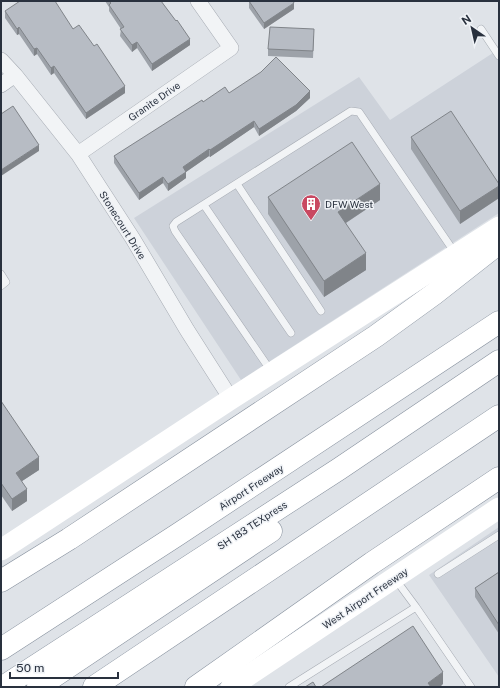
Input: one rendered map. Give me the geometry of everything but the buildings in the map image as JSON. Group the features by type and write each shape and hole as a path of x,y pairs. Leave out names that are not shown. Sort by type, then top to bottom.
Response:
{"highway":[{"path":"1,581 69,539 376,336 434,294 499,243"},
{"name":"Airport Freeway","path":"1,648 260,481 499,322"},
{"name":"SH 183 TEXpress","path":"3,687 339,469 499,361"},
{"name":"SH 183 TEXpress","path":"38,687 499,378"},
{"path":"94,687 499,416"},
{"path":"182,687 499,478"},
{"path":"196,687 372,563"},
{"path":"1,661 40,624"}],"main road":[{"path":"1,550 499,227"},
{"name":"West Airport Freeway","path":"231,687 499,508"}],"street":[{"name":"Granite Drive","path":"78,154 231,48 198,1"},
{"name":"Stonecourt Drive","path":"1,60 15,75 78,154 133,239 231,400"},
{"path":"1,85 15,75"}],"lane":[{"path":"482,29 499,56"},
{"path":"272,373 175,231 173,226 176,222 354,110 359,112 456,254"},
{"path":"237,184 321,311"},
{"path":"204,204 291,333"},
{"path":"1,274 6,282 1,286"},
{"path":"438,574 499,535"},
{"path":"395,578 471,687"},
{"path":"289,687 416,607"}],"shaded area":[{"path":"499,49 499,213 241,380 134,218 359,77 390,120"},
{"path":"499,527 499,677 429,575"}],"place":[{"name":"DFW West","path":"311,221"}]}
